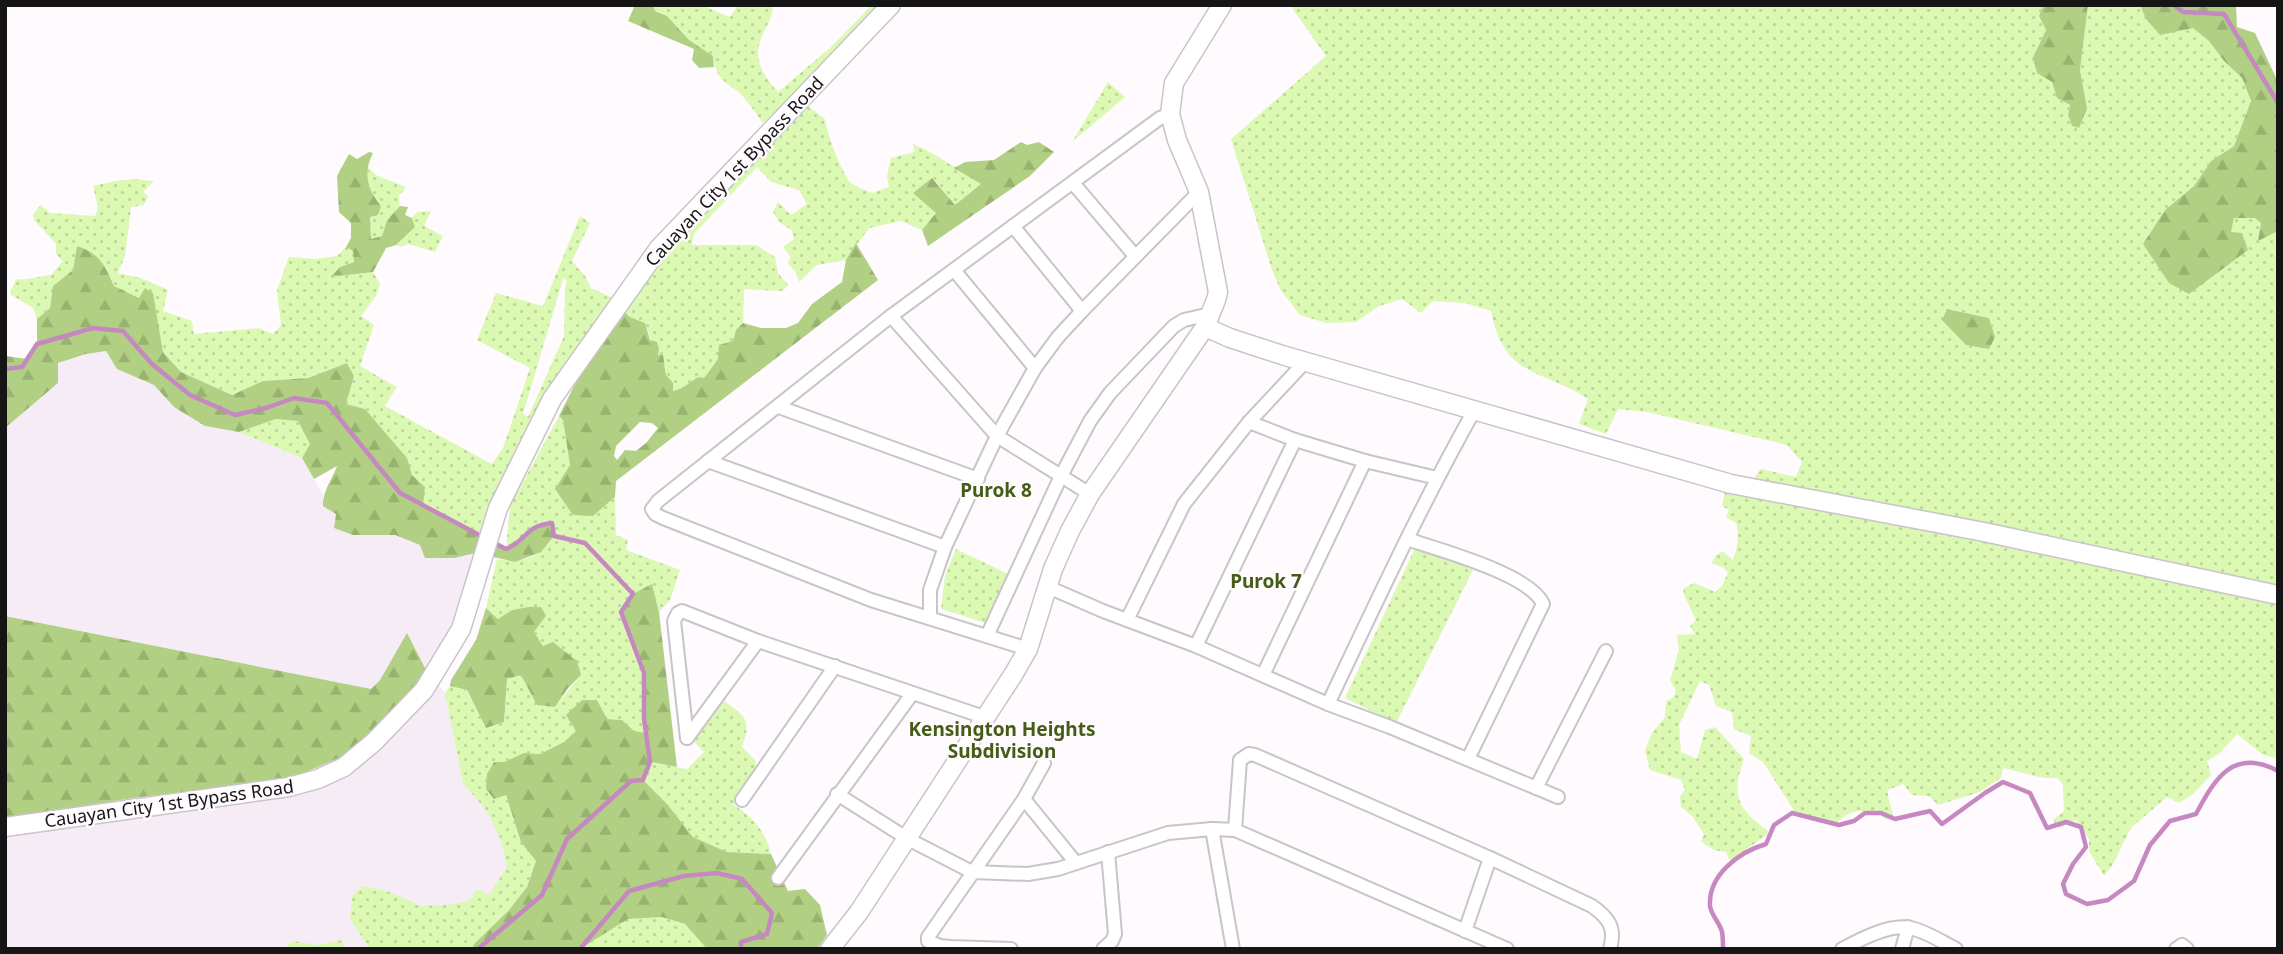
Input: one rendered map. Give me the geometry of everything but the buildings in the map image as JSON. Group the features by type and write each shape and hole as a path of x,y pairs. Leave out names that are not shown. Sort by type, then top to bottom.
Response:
{"street":[{"name":"Cauayan City 1st Bypass Road","path":"5,827 289,788 344,767 374,742 424,690 461,629 498,508 552,399 653,256 891,5"},
{"path":"830,949 859,912 987,718 1028,649 1064,545 1090,494 1208,321 1218,292 1199,192 1177,140 1170,114 1174,83 1222,5"},
{"path":"1028,649 871,600 655,514 652,509 708,461 891,316 1160,118 1170,114"},
{"path":"1073,183 1135,256"},
{"path":"930,618 930,590 945,548 998,436 1035,368 1082,311 1199,192"},
{"path":"1013,226 1082,311"},
{"path":"954,270 1035,368"},
{"path":"891,316 998,436 1090,494"},
{"path":"987,636 1060,476 1099,406 1165,334 1184,320 1208,321 1230,338 1305,362 1731,484 1984,532 2278,595"},
{"path":"1127,620 1184,504 1250,422 1305,362"},
{"path":"779,407 978,478"},
{"path":"1328,705 1437,478 1475,409"},
{"path":"1250,422 1295,440 1437,478"},
{"path":"1196,646 1295,440"},
{"path":"1263,675 1364,460"},
{"path":"708,461 945,548"},
{"path":"1407,539 1512,576 1537,593 1543,604 1468,759"},
{"path":"1048,587 1196,646 1328,705 1558,797"},
{"path":"758,641 687,737 674,630 675,617 682,611 758,641 987,718"},
{"path":"1535,788 1606,651"},
{"path":"742,800 835,666"},
{"path":"778,878 912,694"},
{"path":"1235,830 1237,771 1240,760 1249,754 1271,760 1490,858 1603,914 1614,932 1610,949"},
{"path":"1012,949 940,946 928,941 929,933 1024,799 1044,763"},
{"path":"837,794 908,839 972,872 1028,874 1058,869 1168,833 1235,830 1507,949"},
{"path":"1024,799 1076,863"},
{"path":"1212,829 1233,949"},
{"path":"1103,949 1112,942 1115,921 1108,852"},
{"path":"1465,931 1490,858"},
{"path":"1842,949 1864,938 1908,927 1956,949"},
{"path":"1902,949 1908,927"},
{"path":"2176,949 2182,945 2187,949"}],"shaded area":[{"path":"106,351 117,369 154,385 174,407 205,426 239,432 302,458 323,495 323,506 336,513 334,528 353,535 394,535 454,558 476,553 458,624 429,674 445,693 463,783 491,809 515,860 510,899 441,949 5,949 5,818 140,797 346,755 407,634 380,680 371,689 5,616 5,428 58,383 58,363"}],"green space":[{"path":"635,5 653,5 655,11 667,16 689,40 713,56 714,67 699,68 692,60 694,49 628,21"},
{"path":"653,5 701,5 730,17 738,5 773,5 758,56 765,75 778,92 830,48 872,5 882,5 788,102 763,123 741,94 718,73 713,56 689,40 667,16 655,10"},
{"path":"1290,5 2043,5 2039,16 2046,30 2033,57 2052,82 2057,98 2070,105 2068,115 2072,126 2079,128 2087,108 2080,70 2088,5 2140,5 2146,19 2194,28 2242,78 2251,102 2234,146 2211,161 2194,186 2165,210 2143,244 2157,263 2228,263 2248,250 2231,232 2234,218 2255,218 2261,223 2259,240 2278,231 2278,588 1752,481 1761,469 1796,477 1802,462 1787,445 1647,412 1618,409 1606,434 1579,424 1588,399 1515,360 1505,349 1497,333 1491,311 1465,303 1433,301 1421,313 1402,299 1379,306 1356,322 1326,323 1300,315 1280,289 1272,270 1231,139 1326,56","holes":["1947,309 1989,318 1995,337"]},
{"path":"2043,5 2088,5 2080,70 2087,108 2079,128 2072,126 2068,115 2070,105 2057,98 2052,82 2037,73 2033,57 2046,30 2039,16"},
{"path":"2140,5 2236,7 2237,27 2255,33 2278,82 2278,231 2258,241 2261,223 2255,218 2234,218 2231,232 2242,233 2248,250 2189,294 2169,283 2143,244 2165,210 2194,186 2211,161 2234,146 2251,101 2242,78 2224,61 2209,41 2193,28 2160,35 2146,19"},
{"path":"1108,82 1125,97 1072,142"},
{"path":"805,104 825,119 831,142 844,171 851,183 858,187 872,193 889,187 887,176 891,158 914,152 913,144 981,184 955,205 933,178 936,213 922,230 901,221 869,228 846,260 817,265 799,282 795,271 788,264 790,256 783,247 794,239 792,230 780,223 773,212 778,202 791,215 807,204 799,190 771,182 757,167 694,234 692,245 756,245 775,257 778,273 788,285 783,291 744,289 743,323 729,347 704,378 698,377 672,391 666,375 666,366 657,356 645,323 630,317 620,308 655,260"},
{"path":"1021,142 1027,145 1039,142 1054,152 1030,176 928,246 922,230 936,213 913,193 932,178 955,205 981,184 954,168 965,162 994,160"},
{"path":"369,152 373,153 368,167 368,180 372,193 381,206 378,215 370,217 371,239 382,236 387,220 400,206 408,207 405,215 412,218 415,227 396,245 386,248 373,272 331,277 340,267 354,262 353,251 346,247 351,238 351,223 339,212 337,176 349,154 357,159"},
{"path":"367,166 376,175 406,187 399,196 400,206 387,220 382,236 371,240 370,216 375,199 368,182"},
{"path":"115,181 154,181 143,192 148,196 144,205 131,207 125,256 118,273 141,278 168,290 163,311 192,321 194,334 259,328 273,334 281,325 277,290 289,257 316,259 337,256 346,247 353,251 354,262 340,267 332,277 373,272 380,284 376,296 361,316 374,325 360,366 397,387 385,406 492,464 503,448 530,368 477,340 496,293 543,306 580,216 590,223 572,261 591,288 613,298 485,538 422,506 425,487 412,475 406,458 365,409 346,404 354,376 347,363 308,378 264,381 232,395 181,372 163,352 158,326 139,298 114,286 100,261 91,252 77,246 73,270 53,286 50,308 37,319 33,308 10,294 16,279 51,275 63,261 56,254 56,244 34,220 33,214 41,205 50,213 95,216 98,208 93,186","holes":["563,279 567,280 564,336 528,417 523,414"]},
{"path":"431,211 424,226 443,236 435,252 408,244 401,247 396,245 415,227 412,218 417,212"},
{"path":"856,243 878,280 616,481 615,497 593,516 573,515 555,489 570,465 563,420 559,416 620,308 630,317 645,323 650,340 657,342 658,355 663,355 666,375 673,383 673,391 698,377 704,378 718,359 719,345 733,341 736,330 743,323 761,328 786,328 798,323 812,304 842,282 846,260","holes":["640,422 652,423 658,428 646,443 636,451 625,450 617,460 614,456 616,446"]},
{"path":"77,246 91,252 100,261 114,286 139,298 145,288 153,293 163,352 181,372 232,395 263,381 308,378 347,363 354,376 346,404 365,409 407,458 412,475 425,487 423,506 506,549 519,542 531,530 543,525 552,523 554,536 541,552 515,562 476,553 454,558 425,558 420,545 395,535 353,535 334,528 336,514 323,506 323,501 337,466 314,479 302,458 310,444 298,421 276,419 239,432 205,426 174,407 154,385 117,369 106,351 58,363 58,383 5,428 5,356 27,359 37,344 37,319 50,308 53,286 73,270"},
{"path":"1947,309 1989,318 1995,337 1989,349 1966,345 1942,320"},
{"path":"559,416 563,420 570,465 593,516 615,497 616,535 628,540 626,550 680,570 670,600 659,612 652,584 631,642 644,673 646,734 634,731 622,720 606,719 577,731 564,742 540,754 524,753 504,762 506,795 521,842 536,860 527,887 509,910 473,945 473,949 370,949 350,919 352,896 363,886 386,891 422,906 455,904 471,900 476,889 489,895 507,867 501,840 486,810 463,783 445,693 450,686 466,690 487,728 504,722 507,679 521,674 537,705 555,707 581,675 543,646 534,632 546,616 528,607 512,610 498,619 486,608 497,559 515,561 530,558 542,550 554,536 536,525 515,545 506,549 510,506"},
{"path":"276,419 298,421 311,444 302,458 239,432"},
{"path":"1725,491 2278,604 2278,759 2262,754 2237,734 2220,753 2207,761 2211,775 2193,794 2179,803 2167,797 2131,828 2104,876 2089,851 2089,839 2076,820 2059,828 2053,820 2064,811 2063,785 2058,778 2038,777 2003,768 2001,778 1980,792 1938,805 1929,796 1912,795 1903,784 1888,790 1893,821 1883,818 1878,810 1865,815 1860,810 1846,815 1833,826 1795,812 1763,762 1749,753 1751,736 1734,729 1732,712 1716,706 1709,685 1700,681 1679,725 1681,752 1697,759 1705,730 1715,727 1744,759 1738,782 1739,800 1749,815 1767,830 1768,834 1730,861 1726,852 1714,850 1701,842 1704,834 1692,816 1681,807 1680,796 1685,790 1681,780 1650,770 1645,750 1652,733 1665,717 1666,701 1674,697 1676,691 1670,680 1679,650 1677,635 1695,634 1690,626 1696,620 1683,589 1694,583 1715,592 1722,586 1728,573 1724,568 1712,563 1715,556 1722,551 1733,560 1738,533 1736,523 1726,517 1729,510 1722,506"},
{"path":"1416,546 1473,570 1396,723 1345,698"},
{"path":"956,549 1010,575 989,624 941,609 945,576"},
{"path":"652,584 659,612 677,767 651,762 643,780 668,805 693,837 727,852 771,854 788,891 805,889 820,905 827,935 817,949 707,949 685,924 662,917 628,919 580,949 474,949 473,945 509,910 527,887 536,861 521,842 506,795 494,799 486,789 487,774 494,762 504,762 524,753 540,754 564,742 576,731 566,715 582,700 597,700 607,719 622,720 634,731 646,733 644,673 621,612 633,594"},
{"path":"541,607 546,616 534,632 543,646 553,642 577,661 581,675 555,707 537,705 521,675 507,679 504,722 486,728 467,690 450,686 451,680 476,640 486,608 498,619 512,610"},
{"path":"5,616 371,689 380,680 407,633 428,674 393,714 346,755 287,780 140,797 5,818"},
{"path":"723,700 745,719 746,730 742,747 756,761 754,772 734,805 758,826 766,838 771,854 727,852 693,837 668,805 643,780 650,762 687,769 704,752 694,742"},
{"path":"662,917 685,924 707,949 580,949 628,919"},
{"path":"342,940 345,949 285,949 293,941 317,945"}],"waterway":[{"path":"2174,5 2183,12 2224,14 2278,103"},
{"path":"5,369 22,367 37,344 93,328 123,331 152,364 190,395 235,415 294,398 327,403 400,493 483,537"},
{"path":"478,949 542,895 567,839 631,781 643,780 650,762 644,719 644,673 621,612 633,594 585,543 554,536 552,523 536,527 506,549 491,541"},
{"path":"1723,949 1722,932 1710,906 1714,884 1727,866 1736,859 1766,844 1774,825 1792,813 1839,825 1854,821 1865,813 1881,813 1895,819 1930,811 1942,824 2003,782 2030,793 2047,828 2066,822 2081,827 2086,847 2063,884 2066,894 2087,904 2108,900 2134,881 2150,845 2170,821 2196,814 2211,789 2228,770 2249,763 2263,764 2278,771"},
{"path":"580,949 629,891 684,876 717,873 742,879 772,913 767,934 741,942 741,949"}],"district":[{"name":"Purok 8","path":"996,490"},
{"name":"Purok 7","path":"1266,581"},
{"name":"Kensington Heights Subdivision","path":"1002,740"}]}
